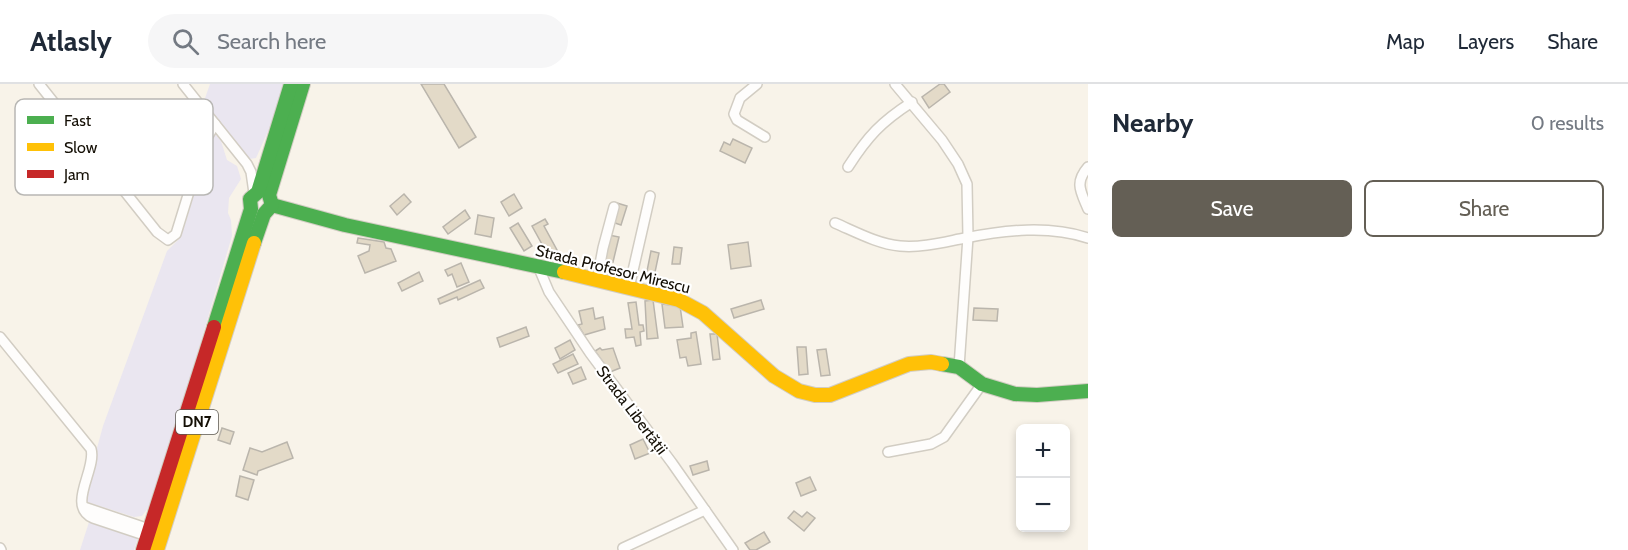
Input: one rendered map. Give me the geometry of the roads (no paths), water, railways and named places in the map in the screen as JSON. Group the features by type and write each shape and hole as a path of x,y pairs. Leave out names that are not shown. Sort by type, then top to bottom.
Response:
{"main road":[{"name":"DN7","path":"157,550 261,201 291,84"},
{"name":"DN7","path":"143,550 303,84"},
{"name":"Strada Profesor Mirescu","path":"261,201 345,225 538,266 679,300 703,313 774,376 799,391 830,395 892,370 920,362 959,367 982,384 1015,394 1037,395 1088,391"}],"street":[{"path":"39,84 51,99"},
{"path":"183,84 195,99"},
{"path":"757,84 741,98 734,114 738,120 765,137"},
{"path":"896,84 942,140 963,174 968,194 968,237 959,367"},
{"path":"848,167 864,143 883,122 912,102"},
{"path":"213,122 247,164 261,201"},
{"path":"1088,167 1082,174 1079,185 1088,209"},
{"path":"127,195 156,232 168,240 176,234 188,195"},
{"path":"629,288 650,196"},
{"path":"597,280 614,207"},
{"path":"835,223 880,242 903,247 925,246 968,237 1028,230 1074,233 1088,238"},
{"name":"Strada Libertății","path":"538,266 559,308 734,550"},
{"path":"0,337 91,448 92,464 81,501 84,507 148,532"},
{"path":"888,452 932,444 944,437 982,384"},
{"path":"623,548 705,510"}]}
